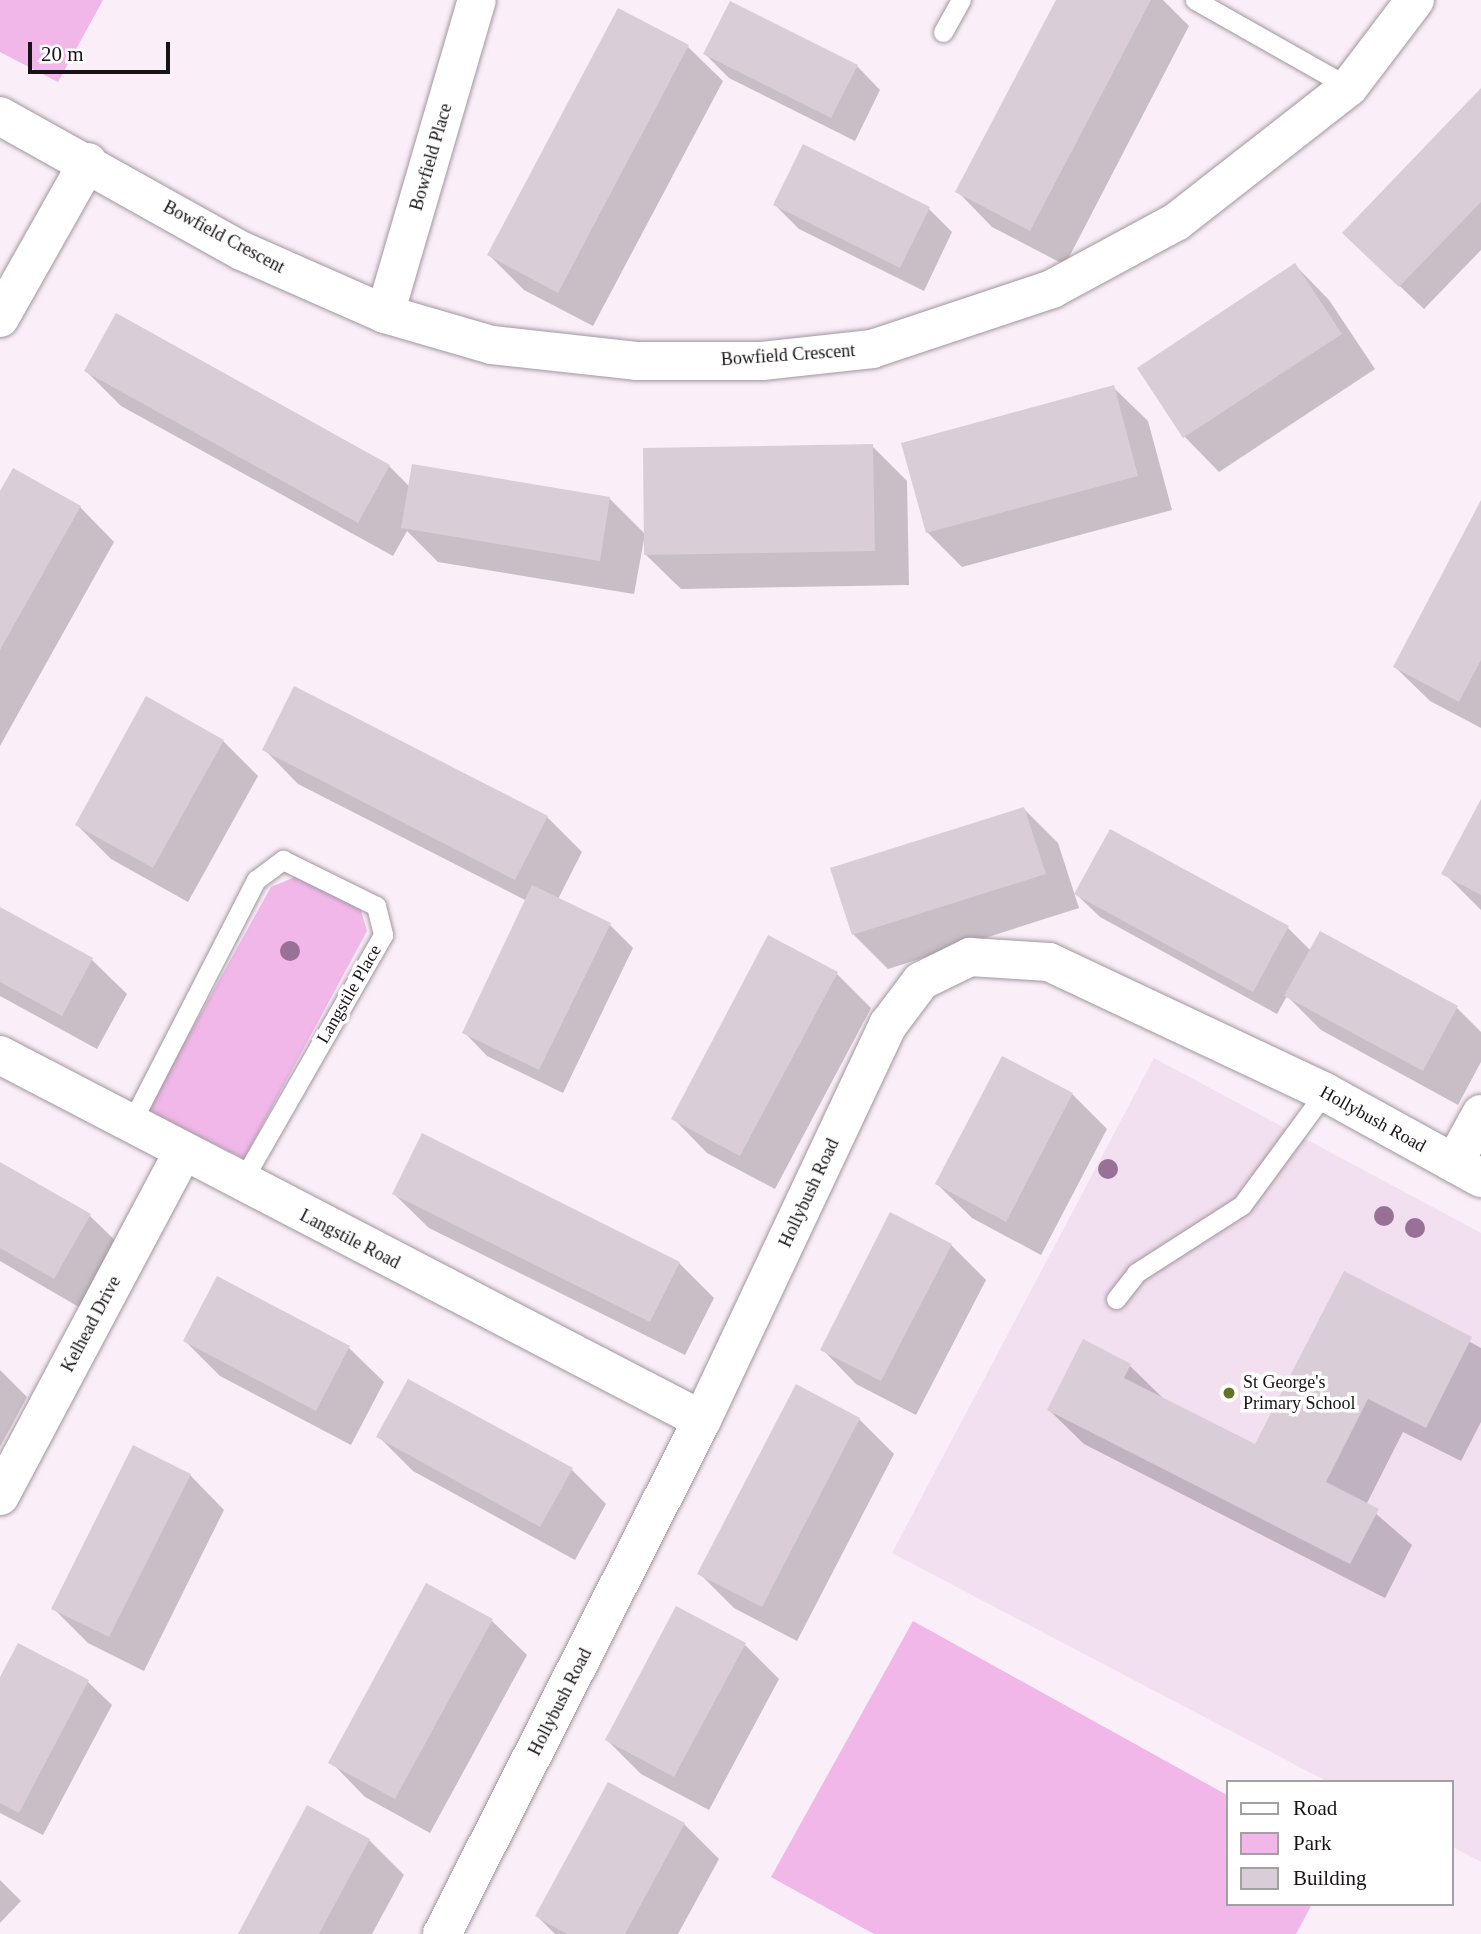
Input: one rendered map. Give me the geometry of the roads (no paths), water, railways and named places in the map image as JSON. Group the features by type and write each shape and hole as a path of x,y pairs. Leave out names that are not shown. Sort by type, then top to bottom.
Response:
{"street":[{"name":"Bowfield Place","path":"385,314 477,0"},
{"name":"Bowfield Crescent","path":"0,116 88,162 242,251 385,314 492,345 636,361 762,361 872,349 1052,289 1176,222 1349,87 1415,0"},
{"path":"0,318 88,162"},
{"name":"Hollybush Road","path":"442,1934 702,1420 888,1026 921,981 970,957 1049,962 1325,1092 1468,1171"},
{"name":"Langstile Road","path":"0,1055 182,1153 702,1420"},
{"path":"1468,1171 1481,1114"},
{"name":"Kelhead Drive","path":"0,1496 182,1153"}],"lane":[{"path":"943,32 961,0"},
{"path":"1195,0 1349,87"},
{"name":"Langstile Place","path":"130,1125 256,880 283,860 376,906 383,934 242,1183"},
{"path":"1116,1299 1136,1273 1242,1205 1325,1092"}],"place":[{"name":"St George's Primary School","path":"1229,1393"}]}
